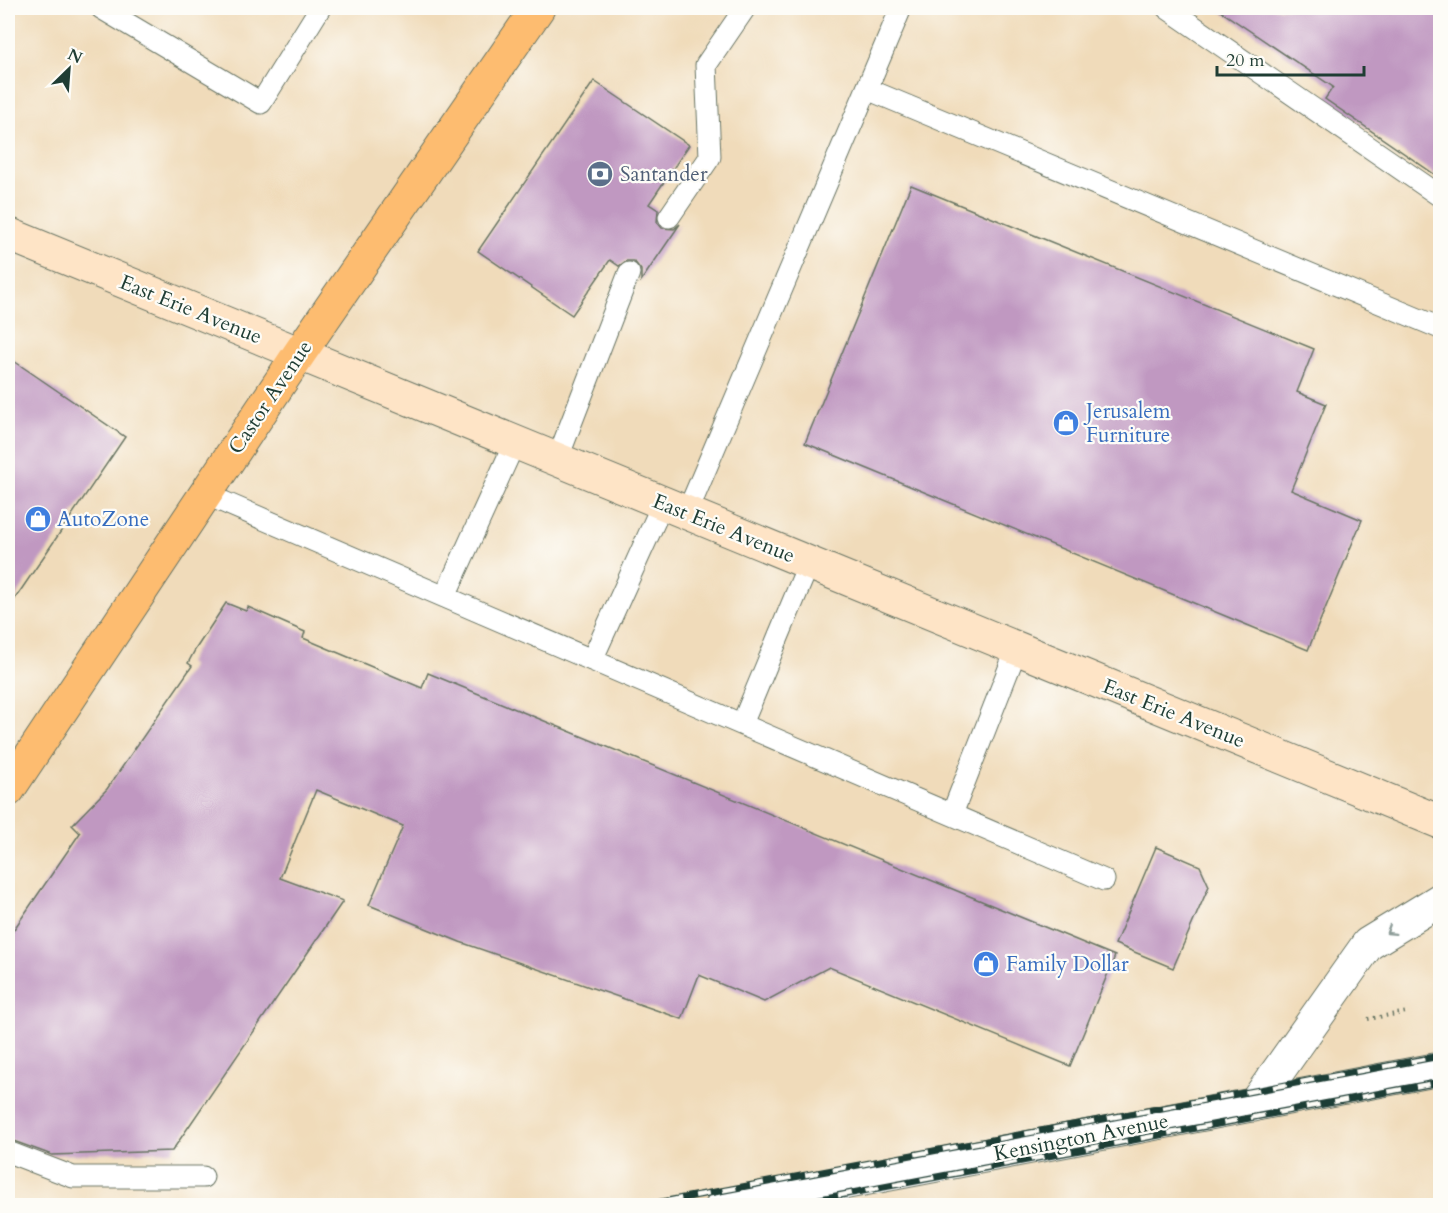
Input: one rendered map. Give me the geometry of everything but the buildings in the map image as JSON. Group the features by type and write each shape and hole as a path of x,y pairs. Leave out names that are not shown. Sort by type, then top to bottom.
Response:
{"main road":[{"name":"Castor Avenue","path":"8,790 299,354 538,8"},
{"name":"East Erie Avenue","path":"8,234 1440,822"}],"street":[{"path":"1254,1105 1368,944 1440,900"},
{"name":"Kensington Avenue","path":"722,1206 1440,1069"}],"lane":[{"path":"101,8 261,103 320,8"},
{"path":"669,217 710,157 706,65 745,8"},
{"path":"592,660 675,508 867,89 901,8"},
{"path":"1168,8 1440,196"},
{"path":"867,89 1440,328"},
{"path":"557,460 629,273"},
{"path":"444,596 514,442"},
{"path":"205,494 1104,880"},
{"path":"742,724 809,563"},
{"path":"952,814 1017,648"},
{"path":"8,1152 72,1177 203,1177"}],"path":[{"path":"1359,1021 1407,1012"}],"railway":[{"path":"640,1206 1440,1056"},
{"path":"783,1206 1440,1082"}],"place":[{"name":"Santander","path":"600,174"},
{"name":"Jerusalem Furniture","path":"1066,423"},
{"name":"AutoZone","path":"38,519"},
{"name":"Family Dollar","path":"986,964"}]}
